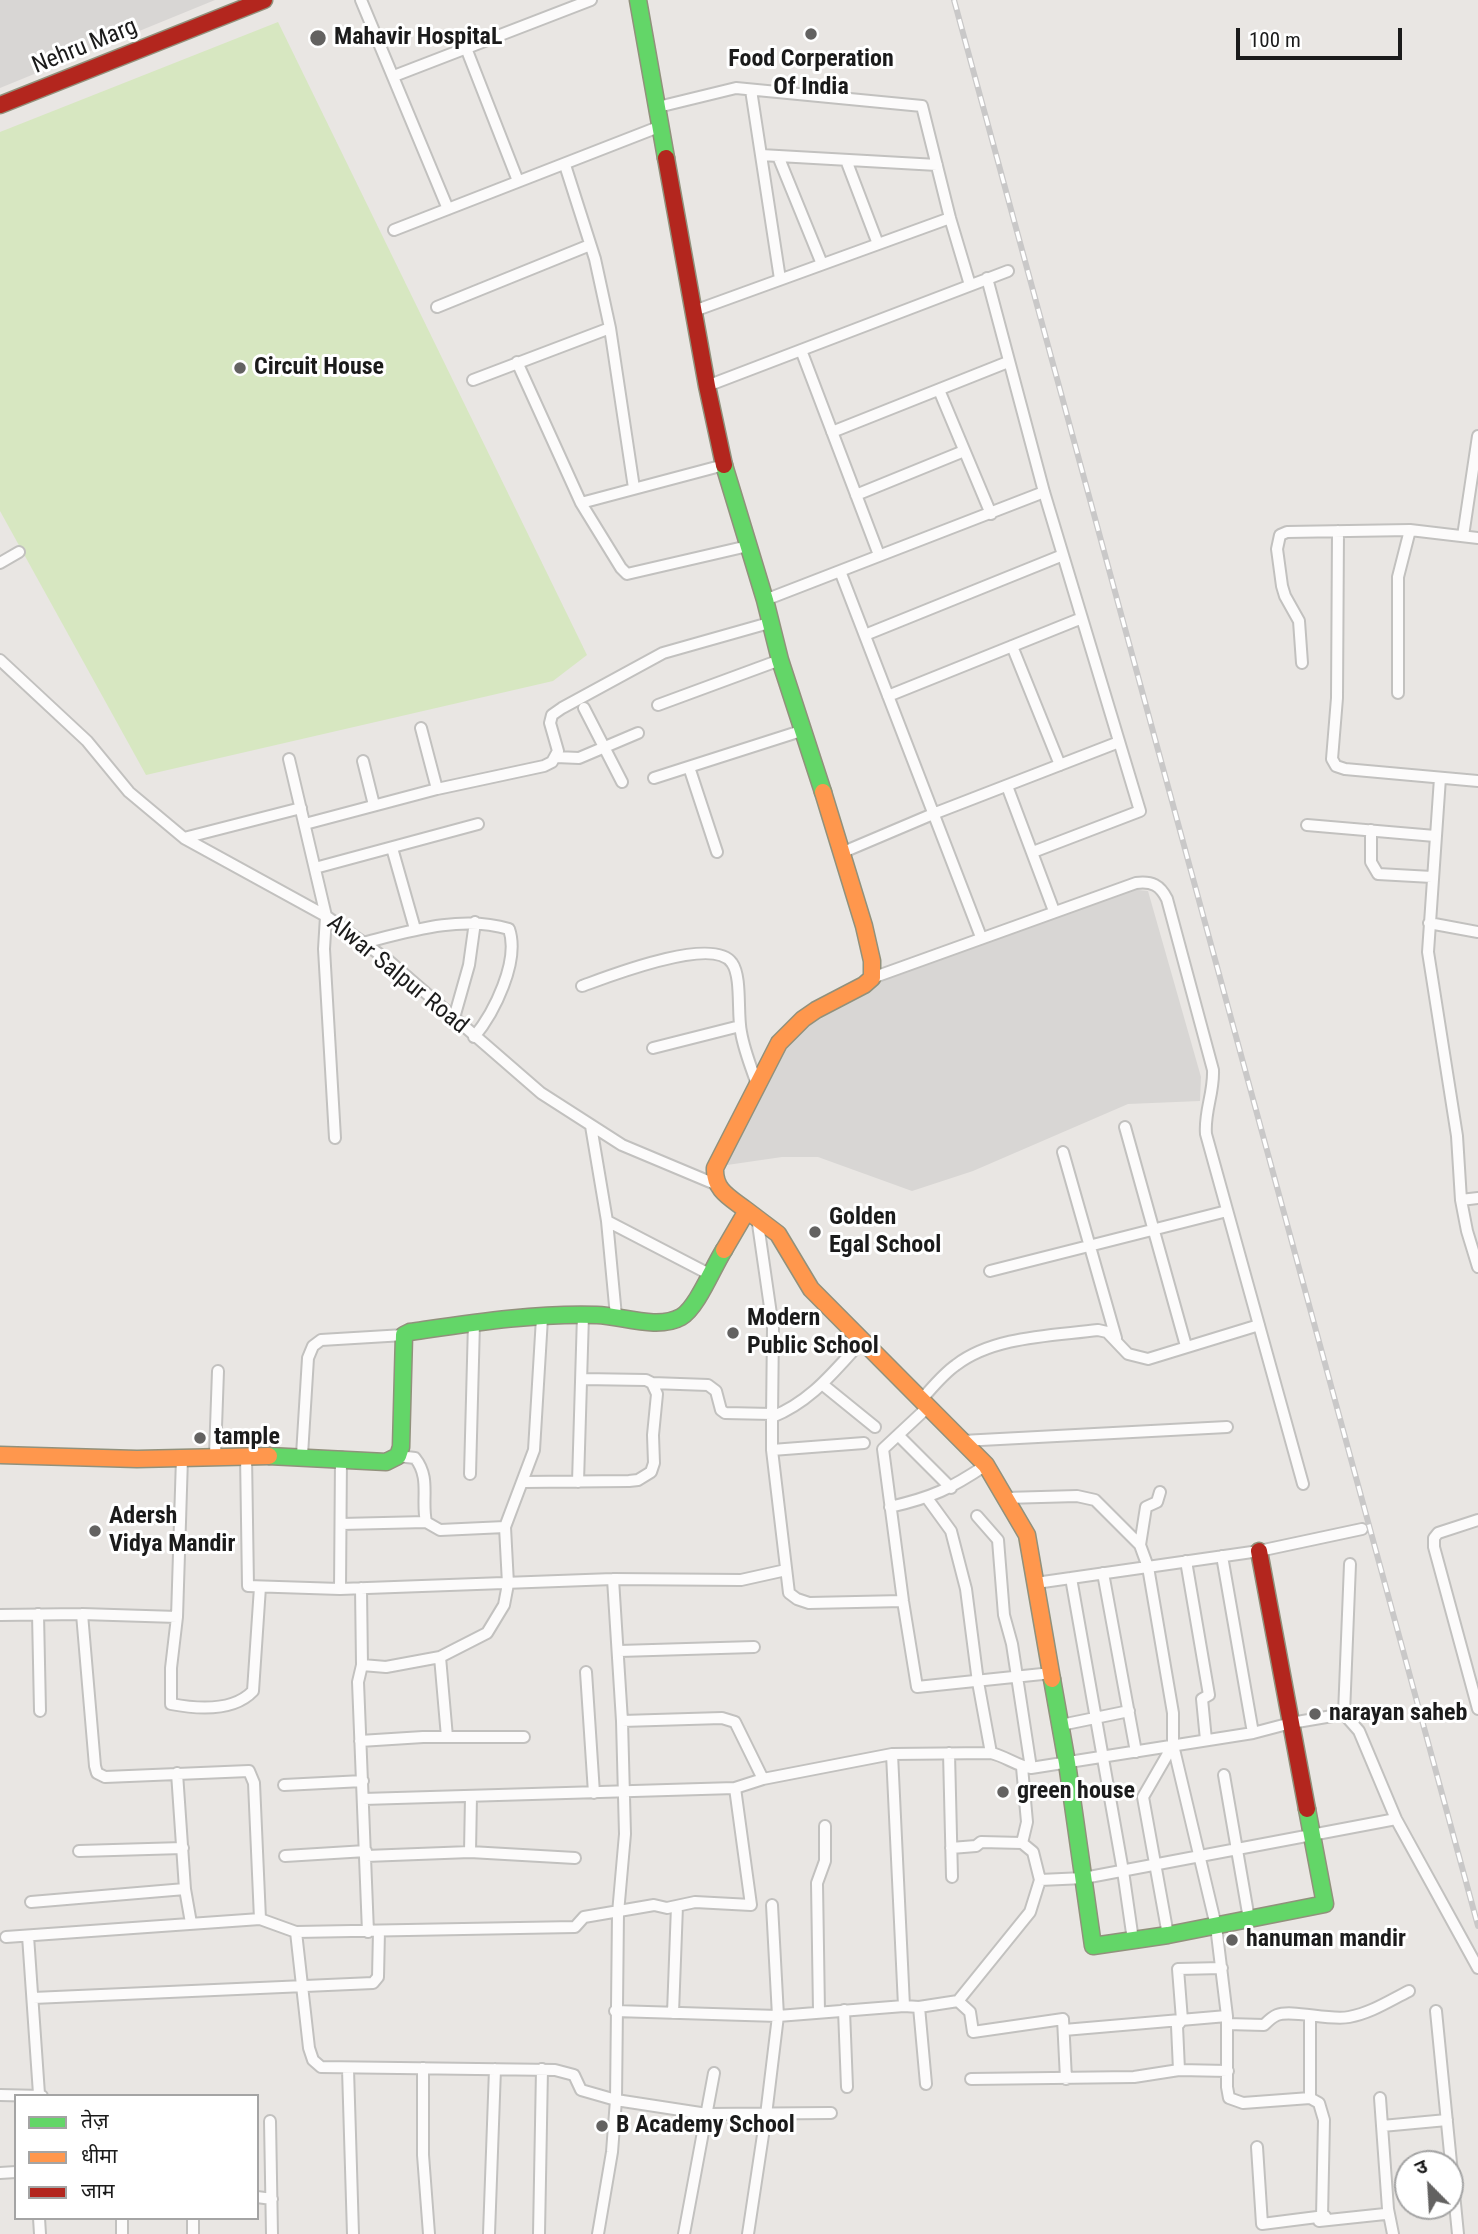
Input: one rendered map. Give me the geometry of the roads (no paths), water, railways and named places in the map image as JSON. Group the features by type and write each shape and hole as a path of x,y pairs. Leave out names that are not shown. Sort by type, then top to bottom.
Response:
{"street":[{"name":"Nehru Marg","path":"0,105 264,0"},
{"path":"362,0 448,209"},
{"path":"394,76 591,0"},
{"path":"638,0 707,386 724,465 765,600 769,624 864,926 872,961 872,978"},
{"path":"466,48 518,181"},
{"path":"657,107 736,88 922,106 970,285"},
{"path":"751,90 780,279"},
{"path":"394,230 661,126"},
{"path":"761,155 937,165"},
{"path":"778,156 822,264"},
{"path":"846,160 878,244"},
{"path":"565,164 590,245 610,328 635,488"},
{"path":"694,311 950,218"},
{"path":"437,307 590,245"},
{"path":"707,386 1008,271"},
{"path":"987,278 1044,492 1140,811 1032,852"},
{"path":"473,380 610,328"},
{"path":"801,350 879,555"},
{"path":"517,362 581,503 627,574 748,546"},
{"path":"832,432 1008,362"},
{"path":"939,390 991,514"},
{"path":"1463,536 1478,436"},
{"path":"856,495 964,451"},
{"path":"581,503 724,465"},
{"path":"765,600 1044,492"},
{"path":"1398,693 1398,577 1410,530"},
{"path":"1302,663 1299,621 1284,596 1277,540 1280,536 1287,532 1410,530 1478,538"},
{"path":"1338,531 1337,698 1332,759 1336,766 1345,769 1478,781"},
{"path":"0,563 19,552"},
{"path":"865,635 1063,555"},
{"path":"840,570 981,937"},
{"path":"888,696 1082,618"},
{"path":"556,758 558,751 550,723 552,715 562,708 663,653 769,624"},
{"path":"1012,646 1060,765"},
{"name":"Alwar Salpur Road","path":"0,660 87,741 129,792 184,838 326,916 389,961 541,1093 622,1145 715,1184"},
{"path":"658,705 780,660"},
{"path":"584,708 622,782"},
{"path":"421,728 437,789"},
{"path":"654,778 804,730"},
{"path":"305,824 437,789 544,765 556,758 579,758 638,733"},
{"path":"841,853 933,814 1119,742"},
{"path":"289,759 326,916 324,948 335,1139"},
{"path":"363,761 373,805"},
{"path":"689,767 717,852"},
{"path":"1440,778 1428,952 1457,1136 1461,1200 1478,1267"},
{"path":"1007,786 1054,911"},
{"path":"184,838 301,808"},
{"path":"315,868 478,824"},
{"path":"1307,825 1435,836"},
{"path":"1371,830 1371,862 1378,874 1432,877"},
{"path":"392,848 415,929"},
{"path":"1259,1551 1325,1903 1168,1935 1093,1946 1061,1725 1027,1535 986,1465 811,1289 778,1234 718,1190 715,1184 718,1158 779,1043 803,1019 872,978 1136,883 1147,882 1162,890 1213,1070 1212,1090 1204,1121 1206,1134 1303,1484"},
{"path":"454,1018 470,965 475,922"},
{"path":"363,943 415,929 475,922 509,929 512,939 511,952 498,1002 474,1037"},
{"path":"1429,923 1478,932"},
{"path":"582,986 645,963 664,959 716,955 726,958 732,963 736,974 740,1026 757,1084"},
{"path":"653,1048 740,1026"},
{"path":"592,1126 607,1220 616,1316"},
{"path":"1125,1127 1186,1346"},
{"path":"1063,1152 1116,1339"},
{"path":"1461,1200 1478,1198"},
{"path":"990,1270 1227,1211"},
{"path":"302,1455 308,1358 313,1346 321,1340 404,1335 474,1323 583,1315 676,1320 694,1306 709,1274 745,1214 751,1213"},
{"path":"751,1213 773,1328 772,1450 789,1593 796,1599 809,1603 903,1601"},
{"path":"607,1220 709,1274"},
{"path":"578,1482 583,1315"},
{"path":"362,1665 386,1667 440,1657 487,1633 505,1605 508,1584 505,1527 534,1450 542,1318"},
{"path":"470,1474 474,1323"},
{"path":"1052,1673 917,1687 883,1450 954,1366 991,1347 1031,1338 1098,1330 1107,1332 1116,1339 1128,1354 1148,1359 1259,1325"},
{"path":"398,1456 401,1447 404,1335"},
{"path":"582,1379 708,1385 716,1391 721,1410 725,1413 772,1415 799,1405 863,1340"},
{"path":"215,1455 218,1371"},
{"path":"523,1482 638,1480 651,1472 654,1463 653,1435 657,1394 652,1383"},
{"path":"822,1384 875,1427"},
{"path":"962,1440 1227,1427"},
{"path":"898,1435 951,1488"},
{"path":"772,1450 864,1443"},
{"path":"0,1455 182,1458 215,1455 302,1455 386,1462 398,1456 415,1458 422,1466 426,1483 426,1522"},
{"path":"246,1455 248,1586 340,1589 613,1579 741,1580 786,1570"},
{"path":"340,1589 341,1457"},
{"path":"182,1458 177,1617 171,1668 171,1704 224,1706 240,1702 253,1690 260,1587"},
{"path":"891,1507 927,1498 951,1488 986,1465"},
{"path":"1140,1545 1146,1507 1157,1502 1160,1492"},
{"path":"1005,1498 1077,1496 1095,1500 1140,1545 1148,1567 1173,1713 1173,1745 1216,1926 1227,2020 1229,2098 1236,2102 1310,2098 1319,2103 1324,2120 1322,2217"},
{"path":"927,1498 951,1531 966,1589 978,1682 991,1753"},
{"path":"977,1516 998,1540 1004,1615 1017,1678 1027,1768 1027,1822 1022,1843"},
{"path":"1478,1520 1438,1533 1434,1538 1434,1546 1478,1707"},
{"path":"341,1524 426,1522 440,1530 505,1527"},
{"path":"1036,1583 1259,1551 1362,1529"},
{"path":"1222,1556 1253,1733"},
{"path":"1186,1561 1209,1695 1202,1699 1206,1740"},
{"path":"1350,1564 1344,1714 1359,1731 1396,1819 1478,1968"},
{"path":"1103,1573 1136,1752"},
{"path":"1071,1578 1133,1940"},
{"path":"598,2234 612,2152 616,2100 618,1913 625,1834 619,1651 613,1579"},
{"path":"33,1998 365,1984 376,1981 379,1977 366,1854 360,1741 358,1682 362,1665 361,1588"},
{"path":"38,1614 40,1711"},
{"path":"82,1614 97,1773 105,1777 248,1771 254,1783 260,1919"},
{"path":"0,1615 177,1617"},
{"path":"619,1651 754,1647"},
{"path":"440,1657 447,1737"},
{"path":"586,1672 594,1793"},
{"path":"1061,1725 1129,1711"},
{"path":"363,1799 735,1788 763,1779 892,1754 991,1753 1006,1756 1027,1768 1253,1733 1290,1723 1344,1714"},
{"path":"622,1721 722,1718 735,1722 763,1779"},
{"path":"360,1741 524,1737"},
{"path":"1168,1935 1143,1797 1173,1745"},
{"path":"949,1753 952,1877"},
{"path":"892,1754 905,2006"},
{"path":"177,1773 191,1923"},
{"path":"1224,1775 1249,1919"},
{"path":"284,1784 363,1781"},
{"path":"6,1937 260,1919 296,1932 575,1927 584,1917 654,1906 667,1908 695,1902 751,1905 735,1788"},
{"path":"470,1852 471,1796"},
{"path":"1040,1880 1084,1878 1396,1819"},
{"path":"819,2012 817,1883 825,1861 825,1826"},
{"path":"615,2011 778,2016 919,2007 958,2001 1030,1912 1040,1880 1033,1852 1022,1843 981,1842 976,1846 951,1848"},
{"path":"79,1851 183,1848"},
{"path":"285,1856 470,1852 575,1858"},
{"path":"31,1902 186,1889"},
{"path":"748,2234 778,2016 772,1905"},
{"path":"673,2013 677,1906"},
{"path":"296,1932 309,2048 313,2060 321,2067 542,2069 574,2075 581,2090 616,2100 707,2114 831,2113"},
{"path":"29,1936 41,2094"},
{"path":"1179,2070 1177,2026 1182,2020 1178,1969 1222,1968"},
{"path":"1063,2031 1182,2020 1227,2020 1264,2025 1273,2017 1284,2013 1337,2018 1370,2011 1409,1991"},
{"path":"958,2001 970,2012 973,2032 1063,2019 1066,2079"},
{"path":"919,2007 926,2084"},
{"path":"845,2010 847,2087"},
{"path":"1436,2011 1458,2234"},
{"path":"1310,2016 1310,2098"},
{"path":"423,2068 423,2155 429,2234"},
{"path":"348,2069 353,2234"},
{"path":"539,2234 542,2069"},
{"path":"489,2234 495,2070"},
{"path":"971,2079 1135,2077 1179,2070 1228,2071"},
{"path":"684,2234 714,2073"},
{"path":"1380,2098 1387,2212 1392,2234"},
{"path":"1382,2126 1447,2120"},
{"path":"270,2121 272,2234"},
{"path":"1257,2147 1262,2224 1387,2212"},
{"path":"259,2161 271,2160"},
{"path":"259,2197 272,2199"}],"railway":[{"path":"954,0 1478,1926"}],"place":[{"name":"Food Corperation Of India","path":"811,34"},
{"name":"Mahavir HospitaL","path":"318,38"},
{"name":"Circuit House","path":"240,368"},
{"name":"Golden Egal School","path":"815,1232"},
{"name":"Modern Public School","path":"733,1333"},
{"name":"tample","path":"200,1438"},
{"name":"Adersh Vidya Mandir","path":"95,1531"},
{"name":"narayan saheb","path":"1315,1714"},
{"name":"green house","path":"1003,1792"},
{"name":"hanuman mandir","path":"1232,1940"},
{"name":"B Academy School","path":"602,2126"}]}
